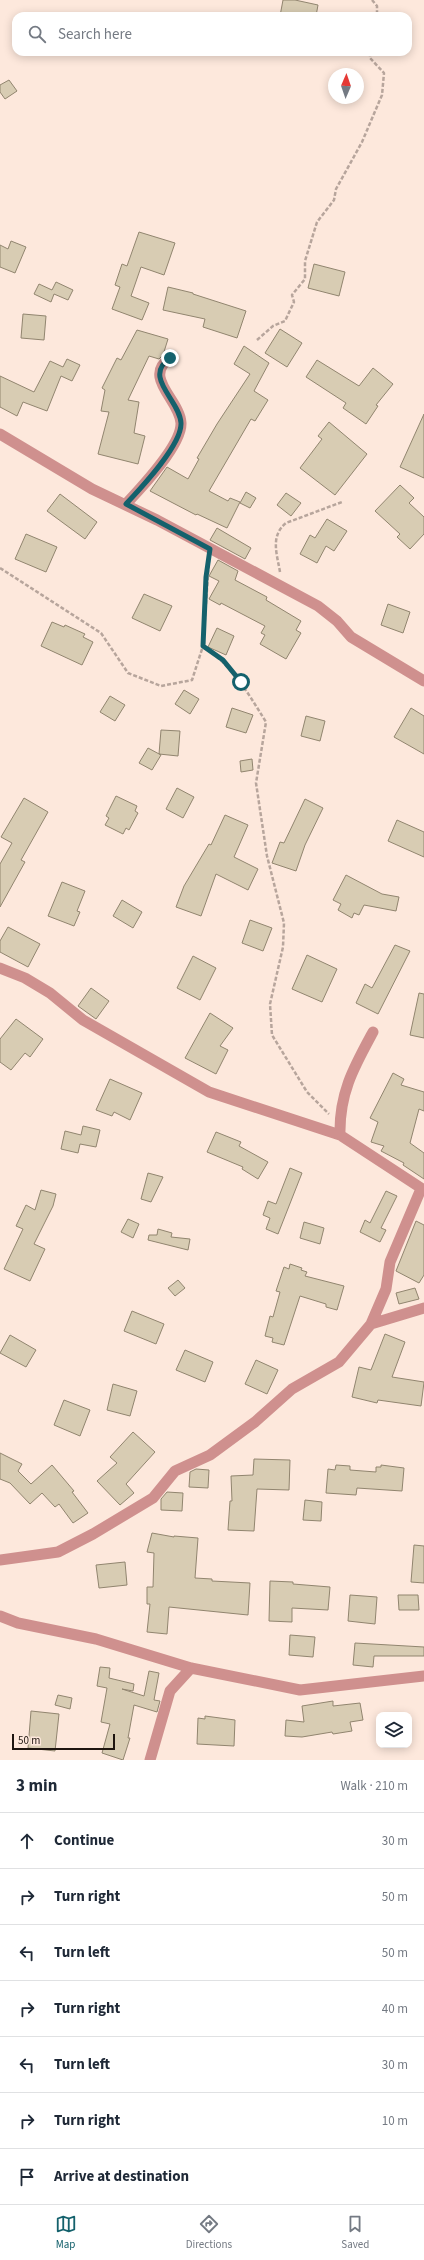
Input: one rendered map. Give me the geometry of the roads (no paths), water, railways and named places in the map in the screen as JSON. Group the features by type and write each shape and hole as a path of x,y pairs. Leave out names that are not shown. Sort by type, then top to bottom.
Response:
{"street":[{"path":"126,504 152,475 172,448 180,432 181,423 160,376 159,369 162,363 170,358"},
{"path":"0,434 92,489 126,504 318,606 337,621 351,637 424,681"},
{"path":"0,968 25,978 50,993 83,1020 209,1092 340,1134 423,1190 390,1262 386,1289 371,1324 339,1362 292,1389 255,1422 210,1455 175,1471 153,1498 93,1534 58,1552 0,1560"},
{"path":"340,1134 343,1098 349,1076 373,1032"},
{"path":"371,1324 424,1308"},
{"path":"0,1616 18,1623 96,1639 191,1668 300,1690 424,1676"},
{"path":"150,1760 170,1691 191,1668"}]}
